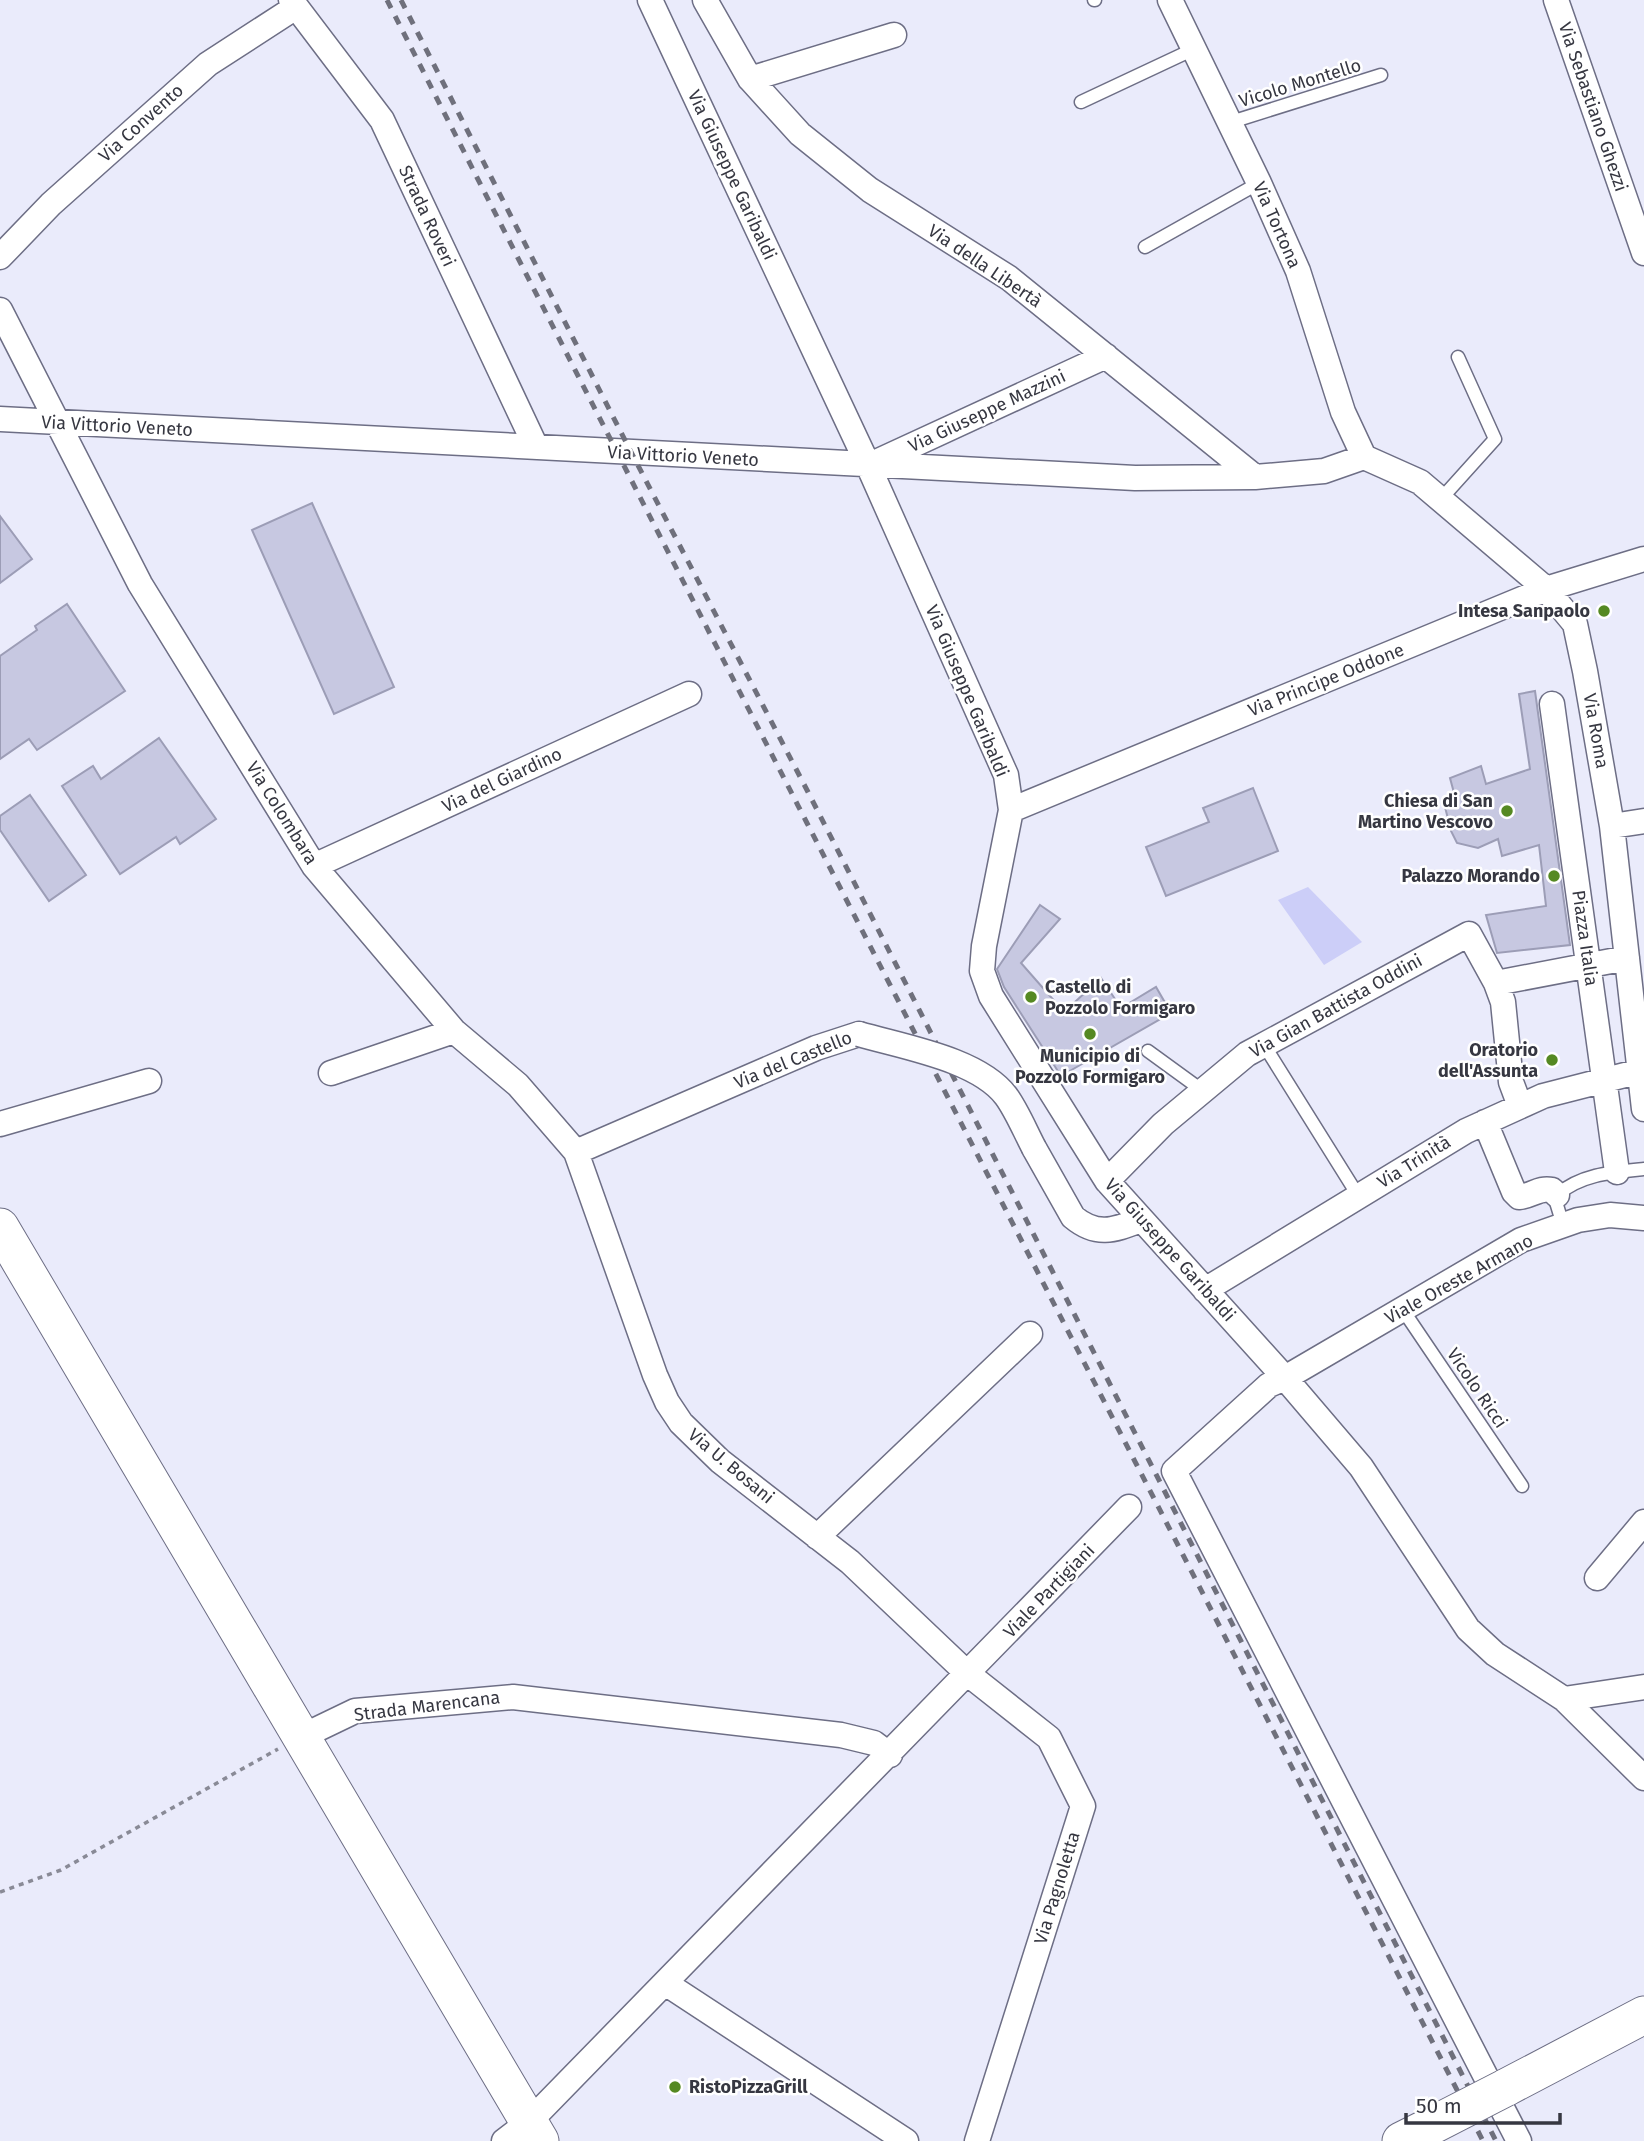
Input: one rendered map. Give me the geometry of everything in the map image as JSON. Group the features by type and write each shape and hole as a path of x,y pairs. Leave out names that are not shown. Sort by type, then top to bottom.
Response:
{"main road":[{"path":"2,1233 301,1737 524,2135"},
{"path":"1414,2134 1644,2015"}],"street":[{"name":"Via Giuseppe Garibaldi","path":"650,0 868,465 1006,775 1011,810 984,946 982,971 991,996 1107,1181 1285,1378 1361,1467 1468,1629 1495,1654 1564,1699 1644,1778"},
{"path":"705,0 750,79 894,35"},
{"name":"Via Tortona","path":"1170,0 1259,183 1298,271 1343,412 1364,457"},
{"name":"Via Sebastiano Ghezzi","path":"1556,0 1644,253"},
{"name":"Via Convento","path":"0,257 51,204 208,64 294,3"},
{"name":"Strada Roveri","path":"294,3 382,120 536,447"},
{"name":"Via della Libertà","path":"750,79 800,134 870,190 1009,278 1255,477"},
{"path":"0,310 59,423"},
{"name":"Via Giuseppe Mazzini","path":"868,465 1106,356"},
{"name":"Via Vittorio Veneto","path":"0,419 1135,478 1255,477 1324,471 1364,457"},
{"name":"Via Colombara","path":"59,423 140,584 314,866 454,1031 518,1085 576,1152"},
{"name":"Via Roma","path":"1364,457 1420,482 1546,589 1575,624 1612,826 1642,1070 1644,1110"},
{"name":"Via Principe Oddone","path":"1011,810 1546,589 1644,559"},
{"name":"Via del Giardino","path":"314,866 689,694"},
{"name":"Piazza Italia","path":"1552,704 1617,1172"},
{"path":"1612,826 1644,821"},
{"name":"Via Gian Battista Oddini","path":"1107,1181 1163,1124 1247,1054 1469,934 1496,983"},
{"path":"1520,1106 1511,1082 1503,1002 1496,983 1627,958"},
{"path":"331,1073 454,1031"},
{"name":"Via del Castello","path":"576,1152 816,1048 859,1034 971,1068 991,1080 1006,1097 1073,1217 1083,1226 1098,1231 1141,1220"},
{"name":"Via Trinità","path":"1205,1290 1466,1131 1543,1096 1642,1070"},
{"path":"0,1124 149,1081"},
{"path":"1485,1122 1514,1192 1519,1197 1524,1197 1543,1188 1552,1189 1557,1195"},
{"name":"Via U. Bosani","path":"576,1152 654,1375 681,1423 720,1461 850,1562 968,1674"},
{"name":"Viale Oreste Armano","path":"1519,2141 1174,1471 1269,1385 1521,1240 1578,1220 1610,1215 1644,1218"},
{"path":"817,1537 1030,1334"},
{"name":"Viale Partigiani","path":"524,2135 665,1983 1129,1507"},
{"path":"1597,1578 1644,1522"},
{"name":"Via Pagnoletta","path":"968,1674 1049,1738 1083,1805 977,2141"},
{"path":"1564,1699 1644,1687"},
{"name":"Strada Marencana","path":"301,1737 355,1711 513,1697 841,1735 874,1743 890,1755"},
{"path":"665,1983 906,2141"}],"lane":[{"path":"1081,102 1194,49"},
{"name":"Vicolo Montello","path":"1228,123 1381,75"},
{"path":"1145,247 1259,183"},
{"path":"1441,499 1495,439 1458,357"},
{"path":"1264,1045 1359,1196"},
{"path":"1148,1051 1203,1091"},
{"path":"1563,1225 1556,1202 1557,1195 1563,1190 1590,1177 1644,1169"},
{"name":"Vicolo Ricci","path":"1403,1310 1522,1486"}],"path":[{"path":"0,1892 61,1870 301,1737"}],"shaded area":[{"path":"1308,887 1362,942 1324,965 1278,900"}],"building":[{"path":"312,503 394,687 334,714 252,530"},
{"path":"0,516 32,559 0,583"},
{"path":"67,604 125,691 37,750 29,739 0,759 0,656 37,630 35,626"},
{"path":"1535,691 1570,945 1497,953 1486,915 1546,906 1539,845 1502,856 1498,839 1478,848 1457,843 1445,807 1457,804 1450,778 1481,766 1486,784 1530,769 1519,694"},
{"path":"159,738 216,819 180,844 176,837 120,874 62,786 93,766 101,779"},
{"path":"1253,788 1278,851 1166,896 1146,847 1209,822 1203,808"},
{"path":"30,795 86,875 49,901 0,830 0,816"},
{"name":"Castello di Pozzolo Formigaro","path":"1040,905 1060,919 1021,963 1064,1012 1101,978 1121,1008 1156,987 1171,1013 1061,1076 1004,987 997,969"}],"railway":[{"path":"387,0 1483,2141"},
{"path":"401,0 1496,2141"}],"place":[{"name":"Intesa Sanpaolo","path":"1604,611"},
{"name":"Chiesa di San Martino Vescovo","path":"1507,811"},
{"name":"Palazzo Morando","path":"1554,876"},
{"name":"Castello di Pozzolo Formigaro","path":"1031,997"},
{"name":"Municipio di Pozzolo Formigaro","path":"1090,1034"},
{"name":"Oratorio dell'Assunta","path":"1552,1060"},
{"name":"RistoPizzaGrill","path":"675,2087"}]}
